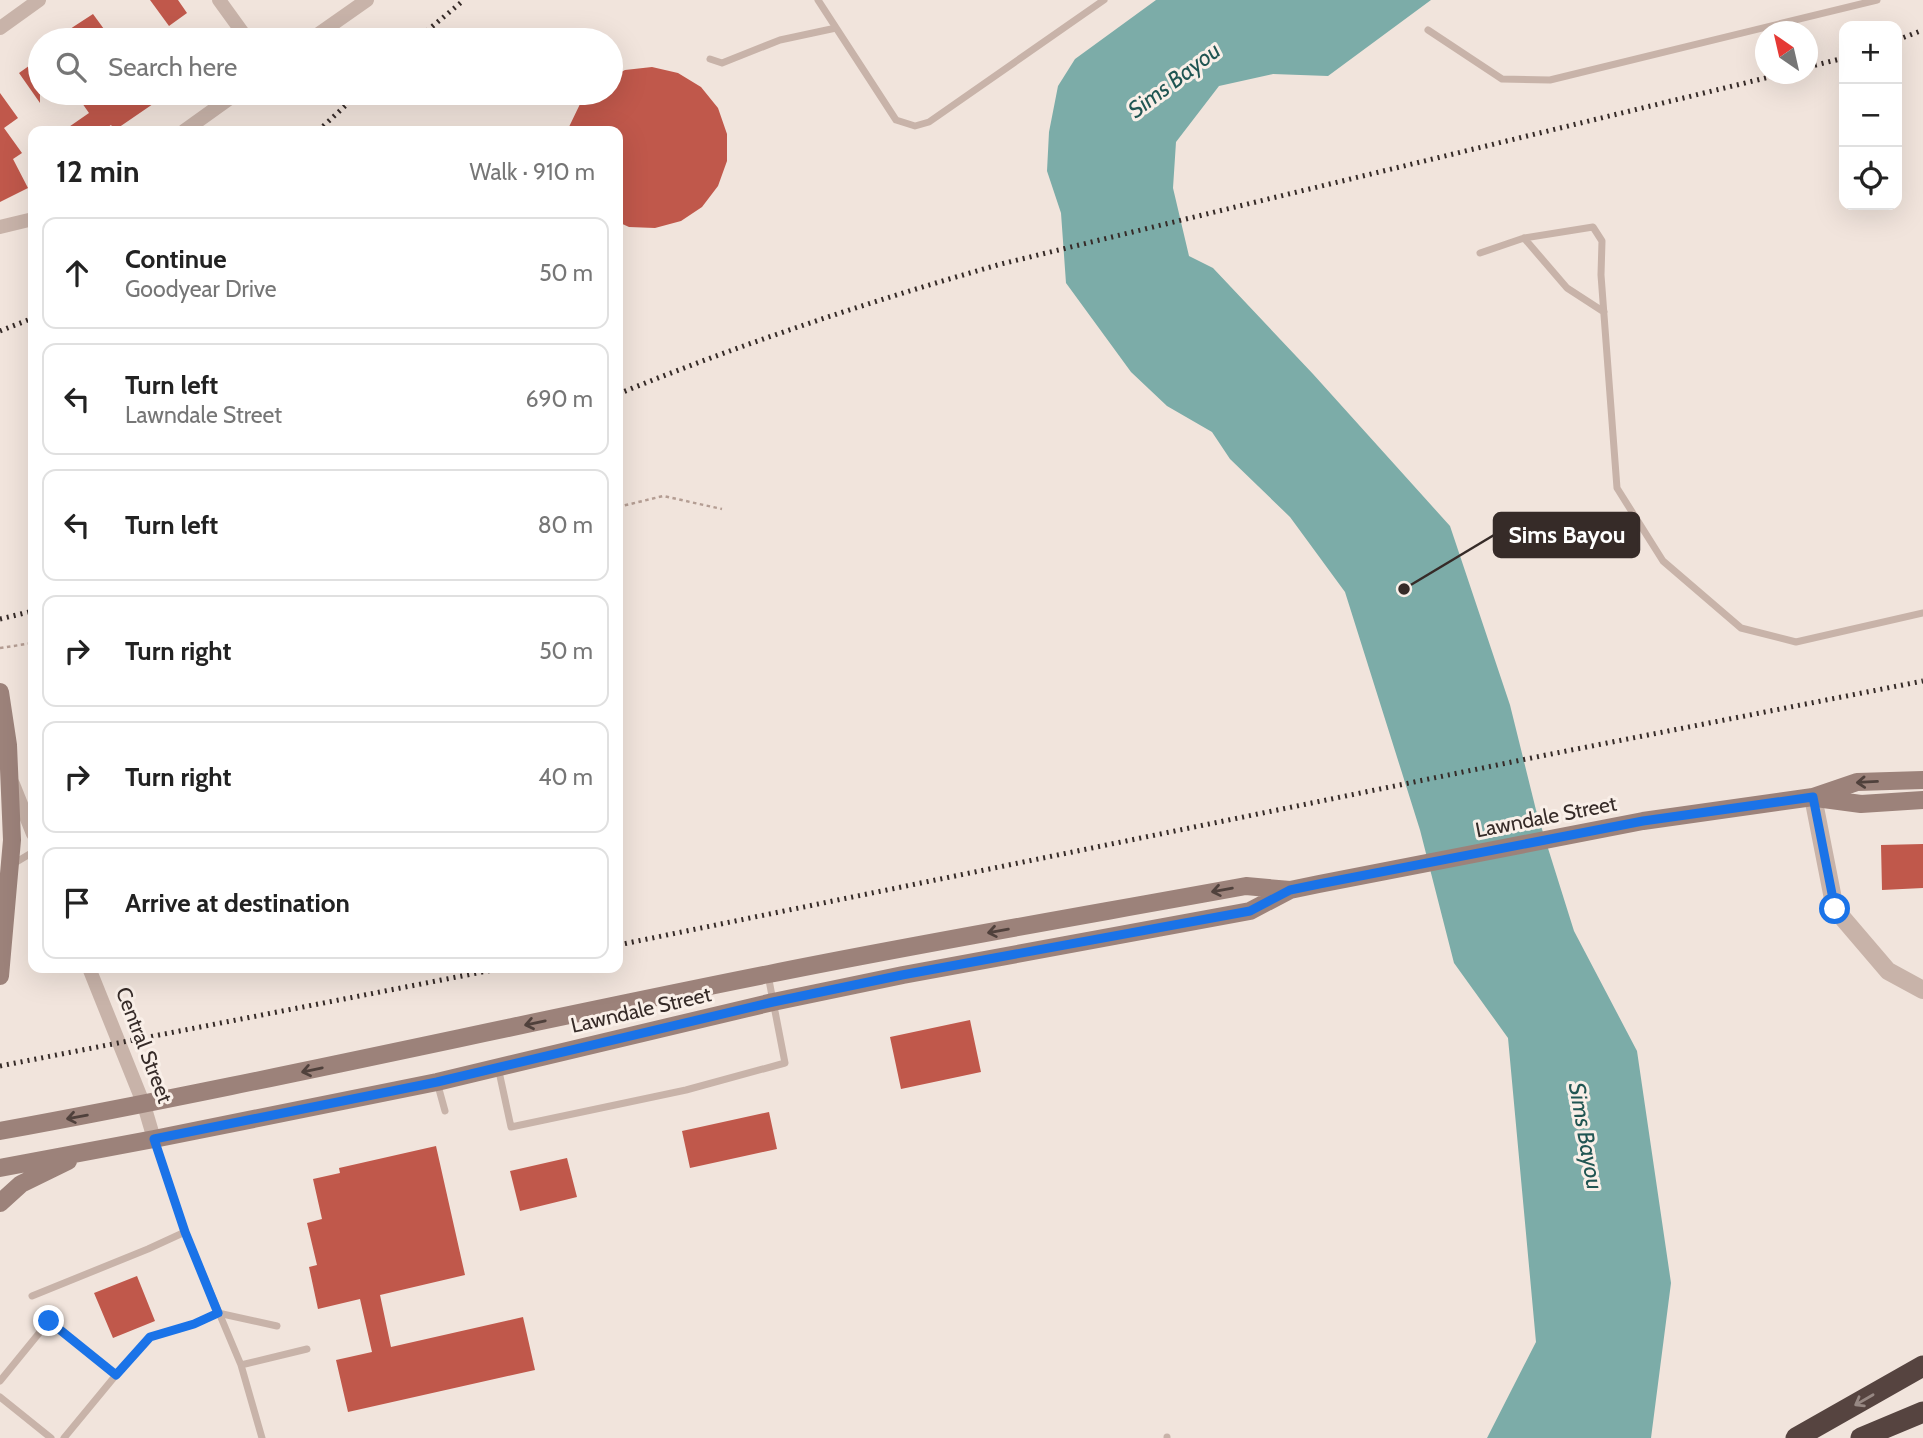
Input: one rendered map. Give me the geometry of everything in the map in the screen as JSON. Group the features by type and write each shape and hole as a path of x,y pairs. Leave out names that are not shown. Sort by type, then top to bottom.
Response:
{"highway":[{"path":"1796,1438 1923,1366"},
{"path":"1861,1438 1923,1412"}],"main road":[{"path":"0,692 8,744 12,840 0,976"},
{"name":"Lawndale Street","path":"0,1168 437,1082 773,1002 902,975 1250,911 1290,890 1319,884 1643,821 1813,797 1857,782 1923,780"},
{"name":"Lawndale Street","path":"1813,797 1861,804 1923,800"},
{"name":"Lawndale Street","path":"0,1130 144,1105 768,974 1245,886 1290,890"},
{"path":"0,1203 21,1184 89,1150"}],"street":[{"path":"0,28 39,0"},
{"path":"219,0 239,28"},
{"path":"327,28 366,0"},
{"path":"191,126 220,105"},
{"path":"0,227 28,220"},
{"path":"0,754 28,822"},
{"path":"1813,797 1835,909 1888,971 1923,990"},
{"name":"Central Street","path":"91,973 144,1105 154,1139"}],"lane":[{"path":"818,0 896,120 915,126 929,122 1104,0"},
{"path":"1428,30 1502,79 1550,80 1877,0"},
{"path":"710,60 722,64 780,40 836,28"},
{"path":"1480,253 1524,239 1593,227 1602,241 1601,275 1617,488 1663,561 1741,628 1796,642 1923,613"},
{"path":"1524,239 1567,288 1604,312"},
{"path":"0,877 6,869 28,855"},
{"path":"498,1067 511,1127 686,1090 785,1063 768,974"},
{"path":"437,1082 445,1111"},
{"path":"154,1139 185,1232 241,1366 262,1438"},
{"path":"32,1296 185,1232"},
{"path":"64,1438 150,1337 194,1324 218,1313 277,1326"},
{"path":"0,1381 49,1321 116,1375"},
{"path":"241,1366 307,1349"},
{"path":"0,1397 51,1438"}],"path":[{"path":"623,506 663,496 722,509"},
{"path":"0,648 28,644"}],"water":[{"path":"1156,0 1431,0 1328,76 1273,74 1219,86 1176,142 1173,188 1189,256 1213,268 1450,526 1510,705 1536,810 1574,931 1637,1051 1671,1283 1651,1438 1487,1438 1536,1342 1508,1038 1454,963 1420,830 1345,592 1290,517 1230,459 1212,432 1167,406 1131,372 1066,283 1061,213 1047,171 1049,132 1058,86 1075,59"}],"building":[{"path":"150,0 178,0 187,13 169,26"},
{"path":"93,14 103,28 72,28"},
{"path":"28,67 28,86 19,73"},
{"path":"652,67 678,73 701,87 718,108 727,134 727,161 718,186 702,207 681,221 655,228 623,224 623,126 569,126 580,105 623,105 625,70"},
{"path":"0,93 18,118 4,128 22,153 13,159 28,188 0,202"},
{"path":"83,105 151,105 121,126 70,126 89,113"},
{"path":"1923,844 1923,888 1882,890 1881,845"},
{"path":"970,1020 981,1072 901,1089 890,1037"},
{"path":"769,1112 777,1149 690,1168 682,1131"},
{"path":"436,1146 465,1275 380,1295 391,1347 523,1317 535,1370 348,1412 336,1360 372,1352 360,1299 318,1309 309,1267 317,1265 307,1223 322,1219 313,1179 340,1173 339,1168"},
{"path":"567,1158 577,1197 520,1211 510,1171"},
{"path":"137,1276 155,1321 113,1338 94,1293"}],"railway":[{"path":"430,28 464,0"},
{"path":"1902,38 1923,30"},
{"path":"1818,64 1839,59"},
{"path":"623,392 712,357 808,324 1001,264 1755,81"},
{"path":"323,126 346,105"},
{"path":"0,331 28,320"},
{"path":"0,619 28,612"},
{"path":"623,944 1546,755 1923,681"},
{"path":"0,1066 477,973"}],"place":[{"name":"Sims Bayou","path":"1404,589"}],"route":[{"path":"49,1321 116,1375 150,1337 194,1324 218,1313 185,1232 154,1139 437,1082 773,1002 902,975 1250,911 1290,890 1319,884 1643,821 1813,797 1835,909"}]}
